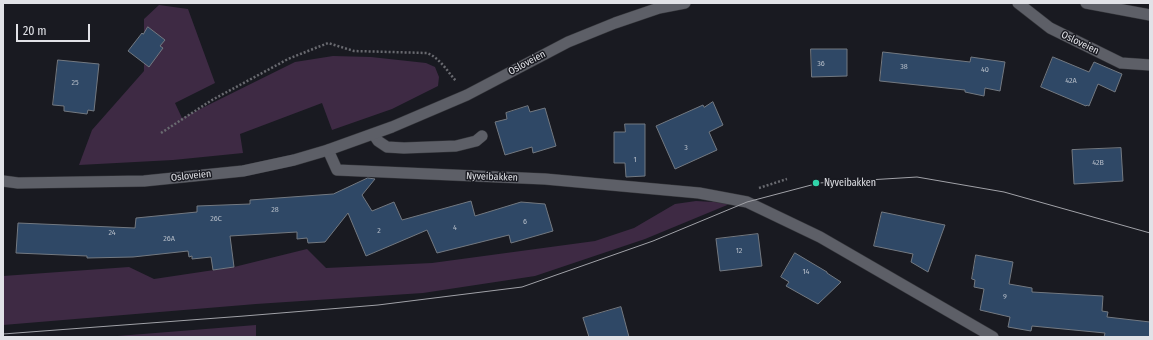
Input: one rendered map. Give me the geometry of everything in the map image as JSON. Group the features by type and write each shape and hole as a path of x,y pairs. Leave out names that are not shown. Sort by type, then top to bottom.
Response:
{"street":[{"name":"Osloveien","path":"3,181 18,183 144,181 243,171 294,160 374,135 467,95 568,42 659,8 685,3"},
{"name":"Osloveien","path":"1018,3 1050,28 1121,62 1150,65"},
{"path":"1086,3 1150,15"},
{"path":"374,135 378,141 387,147 404,148 456,146 476,141 482,136"},
{"name":"Nyveibakken","path":"328,150 337,170 545,179 699,193 747,202 820,237 993,337"}],"path":[{"path":"161,133 212,100 288,59 328,42 354,51 427,53 439,60 467,95"}],"shaded area":[{"path":"159,5 188,9 215,83 175,103 182,118 295,62 333,56 371,57 426,63 435,67 439,77 438,86 392,109 332,130 322,103 240,134 243,153 173,160 79,165 92,130 144,71 144,19"},
{"path":"696,201 732,203 645,239 535,276 423,293 256,304 3,325 3,276 129,267 154,279 234,267 307,249 326,268 432,263 595,241 634,228 675,204"},
{"path":"256,325 256,337 105,337"}],"building":[{"path":"148,27 165,40 160,46 163,48 149,67 128,51"},
{"path":"811,49 847,49 847,76 812,77"},
{"path":"883,52 970,62 971,57 1005,62 1000,91 985,88 984,96 965,92 965,90 880,81"},
{"path":"1053,57 1089,72 1094,62 1122,74 1115,92 1098,84 1089,106 1086,106 1041,87"},
{"path":"58,60 99,64 94,111 88,110 87,114 64,111 64,106 53,105"},
{"path":"713,102 723,125 709,132 717,150 675,169 656,126"},
{"path":"528,106 530,112 545,108 556,146 533,153 532,147 505,155 495,122 507,119 506,113"},
{"path":"625,124 645,124 645,176 626,177 625,163 614,163 614,132 625,132"},
{"path":"1121,148 1123,181 1074,184 1072,150"},
{"path":"368,178 375,179 362,195 372,211 394,202 402,220 471,201 475,216 521,202 545,204 553,231 511,243 509,235 437,253 427,230 366,256 348,213 325,242 308,243 307,238 297,239 297,232 230,236 234,267 213,270 211,257 192,259 192,256 189,257 188,251 133,257 87,258 87,256 16,253 18,223 135,228 136,218 197,212 197,206 250,204 250,200 333,194"},
{"path":"882,212 945,225 928,272 911,262 913,254 874,246"},
{"path":"758,234 762,266 720,271 716,239"},
{"path":"795,253 841,282 818,304 786,286 789,282 781,277"},
{"path":"976,255 1013,262 1009,284 1032,288 1032,292 1103,296 1102,311 1108,312 1107,317 1150,322 1150,337 1104,337 1105,333 1032,326 1031,331 1008,327 1010,317 980,310 984,289 974,287 975,280 972,279"},
{"path":"621,307 629,337 589,337 583,318"}],"tram line":[{"path":"3,334 378,305 522,287 653,241 747,202 819,183 917,177 1004,192 1150,233"}],"place":[{"name":"Nyveibakken","path":"816,183"}]}
